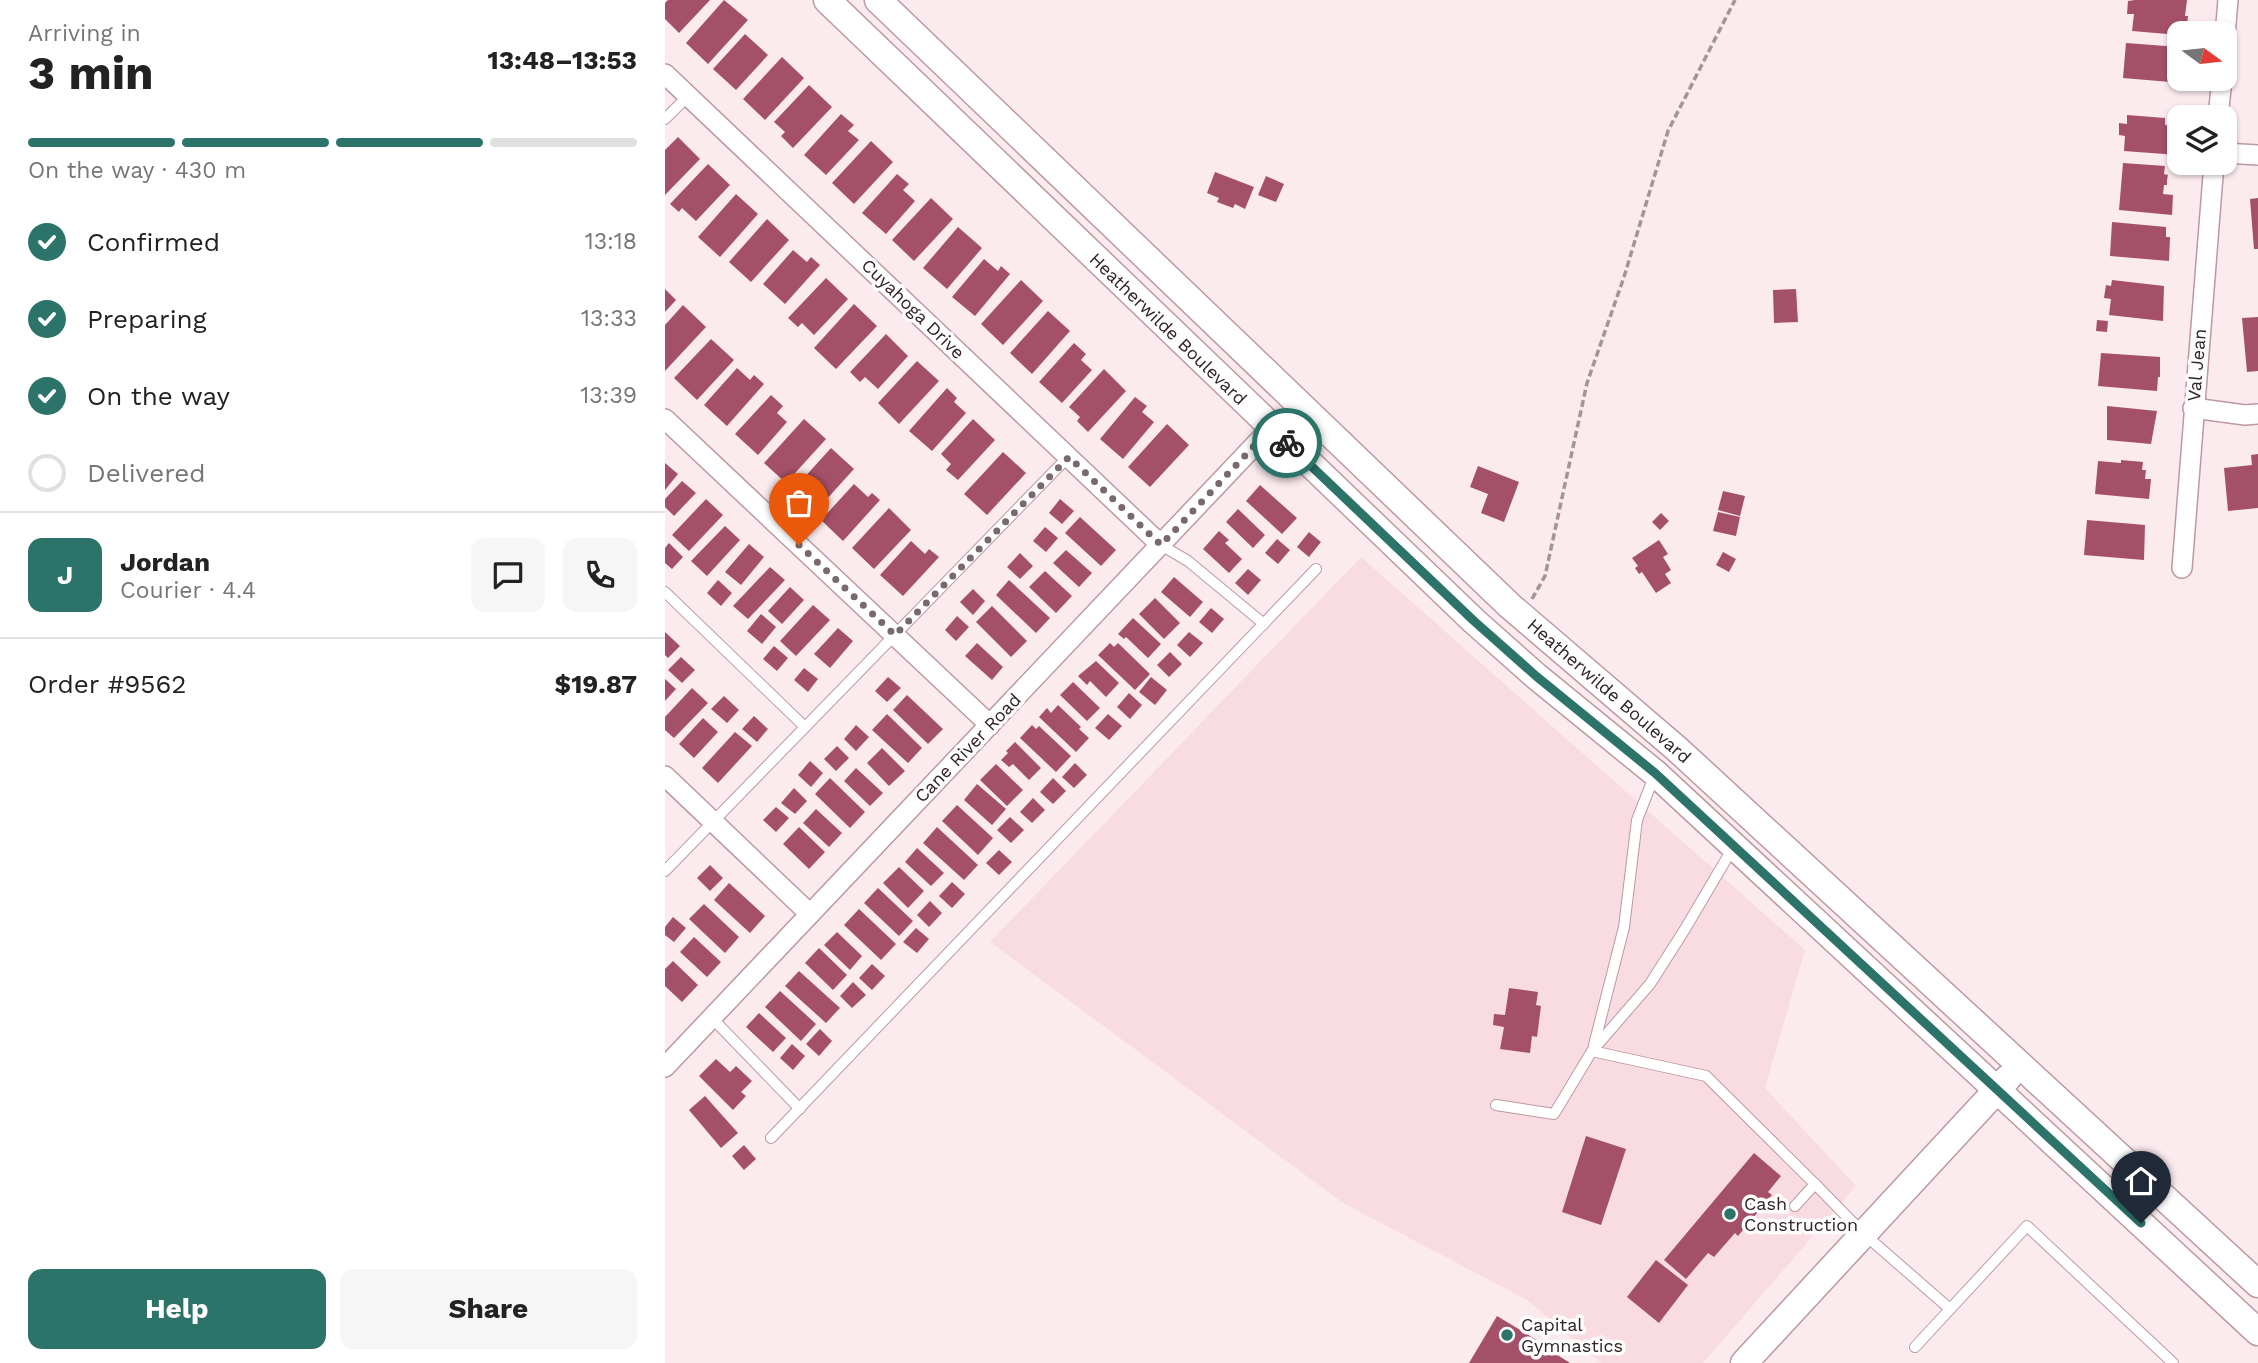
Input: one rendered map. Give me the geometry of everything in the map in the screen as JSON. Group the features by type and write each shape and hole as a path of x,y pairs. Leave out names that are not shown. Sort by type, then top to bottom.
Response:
{"main road":[{"name":"Heatherwilde Boulevard","path":"827,0 1474,621 1536,676 1655,773 2258,1332"},
{"name":"Heatherwilde Boulevard","path":"878,0 1523,616 1677,749 2258,1284"},
{"path":"1655,773 1677,749"},
{"path":"1744,1363 2021,1064"}],"street":[{"path":"2226,21 2228,0"},
{"name":"Cuyahoga Drive","path":"665,74 1161,545"},
{"path":"2237,154 2258,155"},
{"name":"Val Jean","path":"2182,568 2213,175"},
{"path":"2193,408 2245,415 2258,414"},
{"path":"665,419 990,725"},
{"name":"Cane River Road","path":"665,1067 1271,428"},
{"path":"665,776 810,914"}],"lane":[{"path":"665,119 688,96"},
{"path":"665,871 1069,457"},
{"path":"1161,545 1188,561 1264,624"},
{"path":"771,1138 1317,569"},
{"path":"665,592 805,727"},
{"path":"1593,1051 1624,927 1637,820 1655,773"},
{"path":"1496,1105 1555,1114 1593,1051 1650,984 1734,846"},
{"path":"712,1018 800,1109"},
{"path":"1593,1051 1706,1076 1864,1234 1950,1309"},
{"path":"1795,1206 1815,1184"},
{"path":"1915,1347 2027,1226 2173,1363"}],"path":[{"path":"1523,616 1545,576 1587,383 1624,276 1668,131 1735,0"}],"shaded area":[{"path":"1361,557 1805,950 1765,1088 1856,1186 1703,1363 1601,1363 1527,1300 1343,1203 990,942"}],"building":[{"path":"668,0 710,0 679,33 665,19 665,3"},
{"path":"724,0 748,20 708,64 686,43"},
{"path":"2187,0 2185,16 2188,16 2187,21 2167,21 2167,34 2132,31 2134,14 2127,14 2128,1"},
{"path":"745,34 768,55 736,90 713,69"},
{"path":"2126,43 2167,46 2167,82 2123,78"},
{"path":"782,57 804,78 765,120 743,99"},
{"path":"809,85 832,107 793,148 781,136 785,132 774,122"},
{"path":"841,114 854,125 848,131 859,140 826,175 804,155"},
{"path":"2127,115 2165,118 2167,154 2124,151 2125,136 2119,135 2119,123 2127,124"},
{"path":"678,137 700,159 665,195 665,150"},
{"path":"871,141 893,162 854,204 832,183"},
{"path":"2123,163 2165,166 2164,174 2168,175 2163,194 2173,195 2172,215 2119,210"},
{"path":"708,164 730,185 696,221 682,208 679,212 670,204"},
{"path":"1215,172 1254,187 1245,209 1235,204 1233,208 1217,202 1219,198 1207,193"},
{"path":"897,174 909,184 903,190 915,201 886,234 862,213"},
{"path":"1266,176 1284,184 1276,202 1258,195"},
{"path":"736,194 758,214 720,257 698,237"},
{"path":"931,198 953,219 914,261 892,240"},
{"path":"2258,198 2258,249 2254,249 2250,199"},
{"path":"767,219 789,240 751,282 729,262"},
{"path":"2112,222 2166,227 2166,237 2170,237 2169,261 2110,256"},
{"path":"958,227 982,248 947,289 923,268"},
{"path":"793,250 807,262 811,257 820,265 785,304 763,284"},
{"path":"984,259 998,271 1001,266 1010,274 975,316 952,297"},
{"path":"826,278 848,299 814,335 802,323 798,327 788,318"},
{"path":"1021,280 1043,301 1003,345 981,324"},
{"path":"2112,280 2164,286 2163,321 2109,315 2111,299 2104,298 2106,285 2111,286"},
{"path":"665,289 676,300 665,312"},
{"path":"1796,289 1798,322 1774,323 1773,290"},
{"path":"854,304 877,326 836,369 814,348"},
{"path":"683,305 706,327 665,371 665,325"},
{"path":"1048,311 1070,331 1032,374 1010,353"},
{"path":"2258,317 2258,371 2247,372 2242,318"},
{"path":"2097,320 2108,321 2107,332 2096,331"},
{"path":"886,334 908,356 878,389 865,377 860,382 850,372"},
{"path":"711,339 734,360 697,400 674,378"},
{"path":"1074,343 1086,354 1081,360 1092,370 1062,403 1039,382"},
{"path":"2101,353 2160,357 2157,391 2098,386"},
{"path":"917,361 939,381 899,424 878,403"},
{"path":"737,368 750,380 754,375 764,384 727,426 704,405"},
{"path":"1104,369 1126,391 1088,432 1077,421 1080,417 1069,407"},
{"path":"947,388 957,398 954,402 966,413 932,451 909,431"},
{"path":"771,395 783,406 777,413 787,422 758,455 735,434"},
{"path":"1135,397 1147,406 1142,412 1154,422 1123,459 1100,439"},
{"path":"2107,406 2157,411 2151,444 2107,440"},
{"path":"804,419 826,439 786,483 764,463"},
{"path":"973,419 995,440 958,480 946,470 951,464 941,454"},
{"path":"1167,424 1189,445 1150,487 1128,467"},
{"path":"831,448 854,469 815,512 792,491"},
{"path":"1003,452 1026,473 987,515 964,494"},
{"path":"2258,454 2258,508 2228,511 2224,468 2252,465 2251,455"},
{"path":"2121,460 2143,462 2145,479 2151,479 2149,499 2095,494 2098,461 2121,463"},
{"path":"665,463 678,474 665,490"},
{"path":"1478,466 1519,482 1504,522 1481,513 1488,494 1470,487"},
{"path":"682,481 696,493 674,516 665,507 665,499"},
{"path":"854,484 868,497 872,493 880,500 843,541 821,520"},
{"path":"1260,485 1297,518 1282,534 1246,501"},
{"path":"1723,491 1745,496 1740,516 1718,510"},
{"path":"706,499 723,515 689,551 672,535"},
{"path":"1060,499 1074,511 1062,524 1049,513"},
{"path":"889,508 911,530 874,569 852,548"},
{"path":"1238,509 1265,535 1253,548 1226,522"},
{"path":"1718,512 1740,517 1736,536 1713,531"},
{"path":"1661,513 1669,521 1660,530 1652,522"},
{"path":"1080,517 1116,550 1101,566 1065,533"},
{"path":"2087,520 2145,525 2144,560 2084,555"},
{"path":"725,526 740,540 707,576 691,561"},
{"path":"1045,527 1058,538 1046,552 1033,541"},
{"path":"1219,531 1229,540 1225,543 1242,559 1229,573 1203,549"},
{"path":"1309,532 1321,542 1309,557 1297,547"},
{"path":"1277,539 1290,550 1278,564 1265,553"},
{"path":"1659,540 1668,554 1663,557 1671,570 1665,574 1671,583 1656,593 1642,572 1639,574 1635,568 1638,566 1632,558"},
{"path":"911,541 925,554 929,549 939,557 903,596 880,575"},
{"path":"669,543 683,557 672,569 665,563 665,548"},
{"path":"749,544 764,557 741,585 725,572"},
{"path":"1066,550 1092,573 1079,587 1053,563"},
{"path":"1723,552 1736,559 1729,572 1716,565"},
{"path":"1020,553 1033,566 1020,579 1007,567"},
{"path":"770,567 785,580 748,619 733,606"},
{"path":"1248,569 1261,580 1248,595 1235,583"},
{"path":"1045,571 1072,596 1056,613 1029,587"},
{"path":"1174,577 1203,602 1190,617 1161,592"},
{"path":"718,580 732,593 721,606 707,593"},
{"path":"1009,580 1050,618 1036,633 996,595"},
{"path":"790,587 804,600 782,624 768,611"},
{"path":"973,589 985,601 973,615 960,602"},
{"path":"1155,598 1180,623 1164,639 1139,614"},
{"path":"813,605 830,620 796,656 780,641"},
{"path":"992,606 1027,641 1011,657 976,622"},
{"path":"1211,608 1224,619 1212,633 1199,622"},
{"path":"761,614 776,627 762,644 747,631"},
{"path":"957,616 969,627 956,641 945,630"},
{"path":"1133,618 1161,644 1148,658 1126,637 1124,639 1118,634"},
{"path":"838,628 853,641 830,668 814,654"},
{"path":"665,632 680,646 668,658 665,655"},
{"path":"1189,632 1203,643 1190,657 1177,645"},
{"path":"977,643 1003,667 992,680 965,656"},
{"path":"1110,643 1114,647 1118,643 1150,674 1135,690 1098,655"},
{"path":"774,646 788,658 777,671 763,659"},
{"path":"1170,652 1182,664 1169,677 1157,665"},
{"path":"681,657 695,670 682,683 668,670"},
{"path":"1096,661 1119,683 1106,697 1090,681 1087,685 1078,676"},
{"path":"804,668 818,679 808,692 794,680"},
{"path":"888,677 901,688 887,702 875,691"},
{"path":"1151,677 1167,690 1155,705 1139,692"},
{"path":"665,679 676,689 665,701"},
{"path":"1073,682 1100,708 1087,721 1060,695"},
{"path":"692,688 708,703 674,738 665,730 665,717"},
{"path":"1129,693 1142,705 1130,719 1117,707"},
{"path":"907,695 943,729 928,744 893,710"},
{"path":"724,696 739,710 727,723 711,709"},
{"path":"1058,705 1089,738 1076,752 1039,717 1047,708 1051,713"},
{"path":"887,714 922,748 908,763 872,730"},
{"path":"1108,714 1122,726 1109,740 1095,728"},
{"path":"754,716 768,729 757,742 742,729"},
{"path":"703,718 718,732 694,758 679,744"},
{"path":"856,725 869,737 856,751 844,739"},
{"path":"1032,725 1036,729 1039,726 1071,756 1056,772 1020,738"},
{"path":"735,732 752,746 718,783 702,768"},
{"path":"1015,742 1041,768 1029,780 1013,764 1009,767 1001,760"},
{"path":"837,746 849,758 836,771 824,759"},
{"path":"882,748 905,771 889,786 867,763"},
{"path":"810,761 823,773 811,787 798,775"},
{"path":"1075,763 1087,775 1074,788 1062,777"},
{"path":"996,764 1023,790 1007,806 980,780"},
{"path":"856,768 883,793 870,806 844,781"},
{"path":"830,778 865,812 850,828 815,794"},
{"path":"1053,778 1066,791 1053,804 1040,792"},
{"path":"977,784 1006,809 992,825 964,800"},
{"path":"794,788 807,801 795,814 781,803"},
{"path":"1033,798 1045,810 1032,823 1020,812"},
{"path":"957,805 993,838 978,855 942,821"},
{"path":"776,807 789,818 776,832 763,820"},
{"path":"816,809 842,833 829,847 803,823"},
{"path":"1010,817 1024,830 1011,843 997,830"},
{"path":"799,827 825,852 809,869 783,844"},
{"path":"937,827 978,865 964,880 923,843"},
{"path":"917,848 944,873 931,886 905,862"},
{"path":"999,850 1012,862 999,875 986,863"},
{"path":"710,865 723,878 710,891 697,878"},
{"path":"899,867 924,891 908,908 883,883"},
{"path":"952,882 965,894 952,908 939,896"},
{"path":"729,883 765,916 750,933 714,900"},
{"path":"878,888 913,921 899,936 864,903"},
{"path":"930,901 942,913 929,927 917,915"},
{"path":"704,904 739,937 725,953 689,919"},
{"path":"859,909 896,944 881,960 844,925"},
{"path":"673,917 686,928 674,942 665,935 665,927"},
{"path":"916,928 929,939 917,953 903,942"},
{"path":"837,932 862,956 850,970 824,945"},
{"path":"694,937 721,962 707,977 680,952"},
{"path":"819,948 847,975 833,990 805,963"},
{"path":"673,961 698,985 682,1002 665,986 665,969"},
{"path":"872,964 885,976 872,990 859,978"},
{"path":"799,971 840,1008 826,1023 785,986"},
{"path":"853,982 866,995 852,1008 840,996"},
{"path":"1509,988 1538,992 1536,1005 1541,1006 1537,1037 1532,1036 1530,1053 1500,1049 1504,1027 1493,1025 1494,1014 1505,1015"},
{"path":"780,991 816,1024 801,1041 765,1007"},
{"path":"759,1013 786,1038 773,1052 746,1027"},
{"path":"820,1029 832,1041 819,1056 806,1044"},
{"path":"792,1044 805,1056 793,1070 780,1058"},
{"path":"716,1059 730,1072 736,1066 752,1081 741,1092 746,1096 733,1110 699,1076"},
{"path":"705,1096 738,1133 721,1148 689,1110"},
{"path":"1586,1136 1626,1149 1601,1225 1562,1212"},
{"path":"744,1145 756,1159 744,1170 732,1156"},
{"name":"Cash Construction","path":"1754,1153 1781,1176 1768,1192 1772,1195 1738,1236 1735,1233 1714,1257 1708,1253 1686,1279 1664,1260"},
{"path":"1656,1260 1688,1285 1659,1323 1627,1297"},
{"name":"Capital Gymnastics","path":"1497,1316 1560,1354 1559,1356 1570,1363 1469,1363"}],"way so far":[{"path":"799,545 895,635 1069,457 1161,545 1271,428 1287,443"}],"place":[{"name":"Cash Construction","path":"1730,1214"},
{"name":"Capital Gymnastics","path":"1507,1335"}],"route":[{"path":"1287,443 1474,621 1536,676 1655,773 2141,1223"}]}
